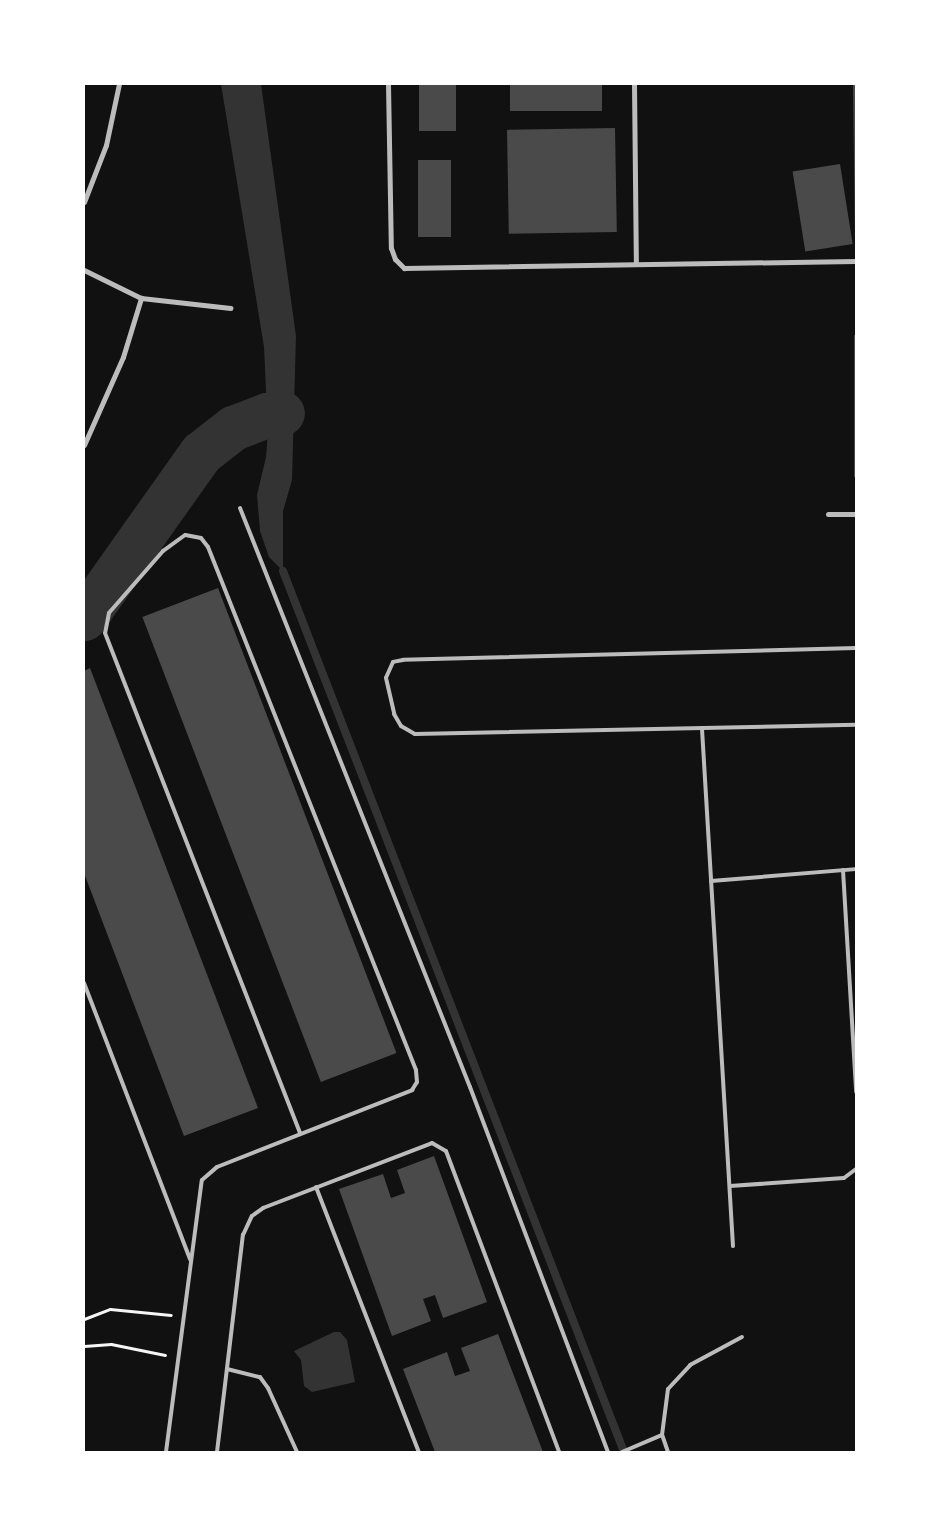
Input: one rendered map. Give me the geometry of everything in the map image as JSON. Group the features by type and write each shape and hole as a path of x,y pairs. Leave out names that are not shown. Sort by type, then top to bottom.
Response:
{"street":[{"path":"84,202 106,146 119,84"},
{"path":"388,84 391,248 399,265 404,268 856,261"},
{"path":"634,84 636,264"},
{"path":"84,270 141,298 230,308"},
{"path":"84,445 123,357 141,298"},
{"path":"828,514 856,514"}],"lane":[{"path":"240,508 470,1087 608,1452"},
{"path":"166,1452 202,1180 218,1166 412,1090 417,1082 416,1070 211,556 201,538 185,534 162,551 109,613 105,621 105,633 300,1133"},
{"path":"856,648 402,660 393,662 386,678 394,714 401,726 415,734 856,725"},
{"path":"702,729 733,1246"},
{"path":"711,881 856,869"},
{"path":"843,870 856,1092"},
{"path":"84,983 191,1261"},
{"path":"217,1452 243,1235 252,1216 263,1208 432,1143 446,1151 559,1452"},
{"path":"730,1186 844,1178 856,1169"},
{"path":"316,1187 418,1452"},
{"path":"668,1452 662,1436 668,1389 690,1365 742,1337"},
{"path":"227,1369 260,1377 268,1388 297,1452"},
{"path":"622,1452 662,1436"}],"path":[{"path":"84,1319 110,1309 183,1316"},
{"path":"84,1346 111,1344 178,1358"}],"shaded area":[{"path":"221,84 261,84 296,336 292,480 283,511 283,571 269,557 260,531 257,495 266,457 268,433 264,347"},
{"path":"334,1332 340,1332 347,1340 355,1382 312,1392 304,1386 301,1360 294,1351"}],"building":[{"path":"419,84 456,84 456,131 419,131"},
{"path":"510,84 602,84 602,111 510,111"},
{"path":"853,84 856,84 856,243 855,243"},
{"path":"615,128 617,232 509,234 507,130"},
{"path":"418,160 451,160 451,237 418,237"},
{"path":"840,164 853,244 805,252 793,172"},
{"path":"854,335 856,335 856,477 854,477"},
{"path":"218,588 396,1053 321,1082 142,617"},
{"path":"90,668 258,1108 184,1136 84,873 84,671"},
{"path":"434,1156 487,1302 443,1318 435,1295 423,1299 431,1321 392,1336 339,1189 383,1174 391,1198 405,1193 397,1170"},
{"path":"498,1334 543,1452 435,1452 403,1369 447,1352 455,1376 470,1371 461,1348"}],"waterway":[{"path":"84,618 201,453 233,428 267,415 282,413"},
{"path":"283,571 624,1452"}]}
